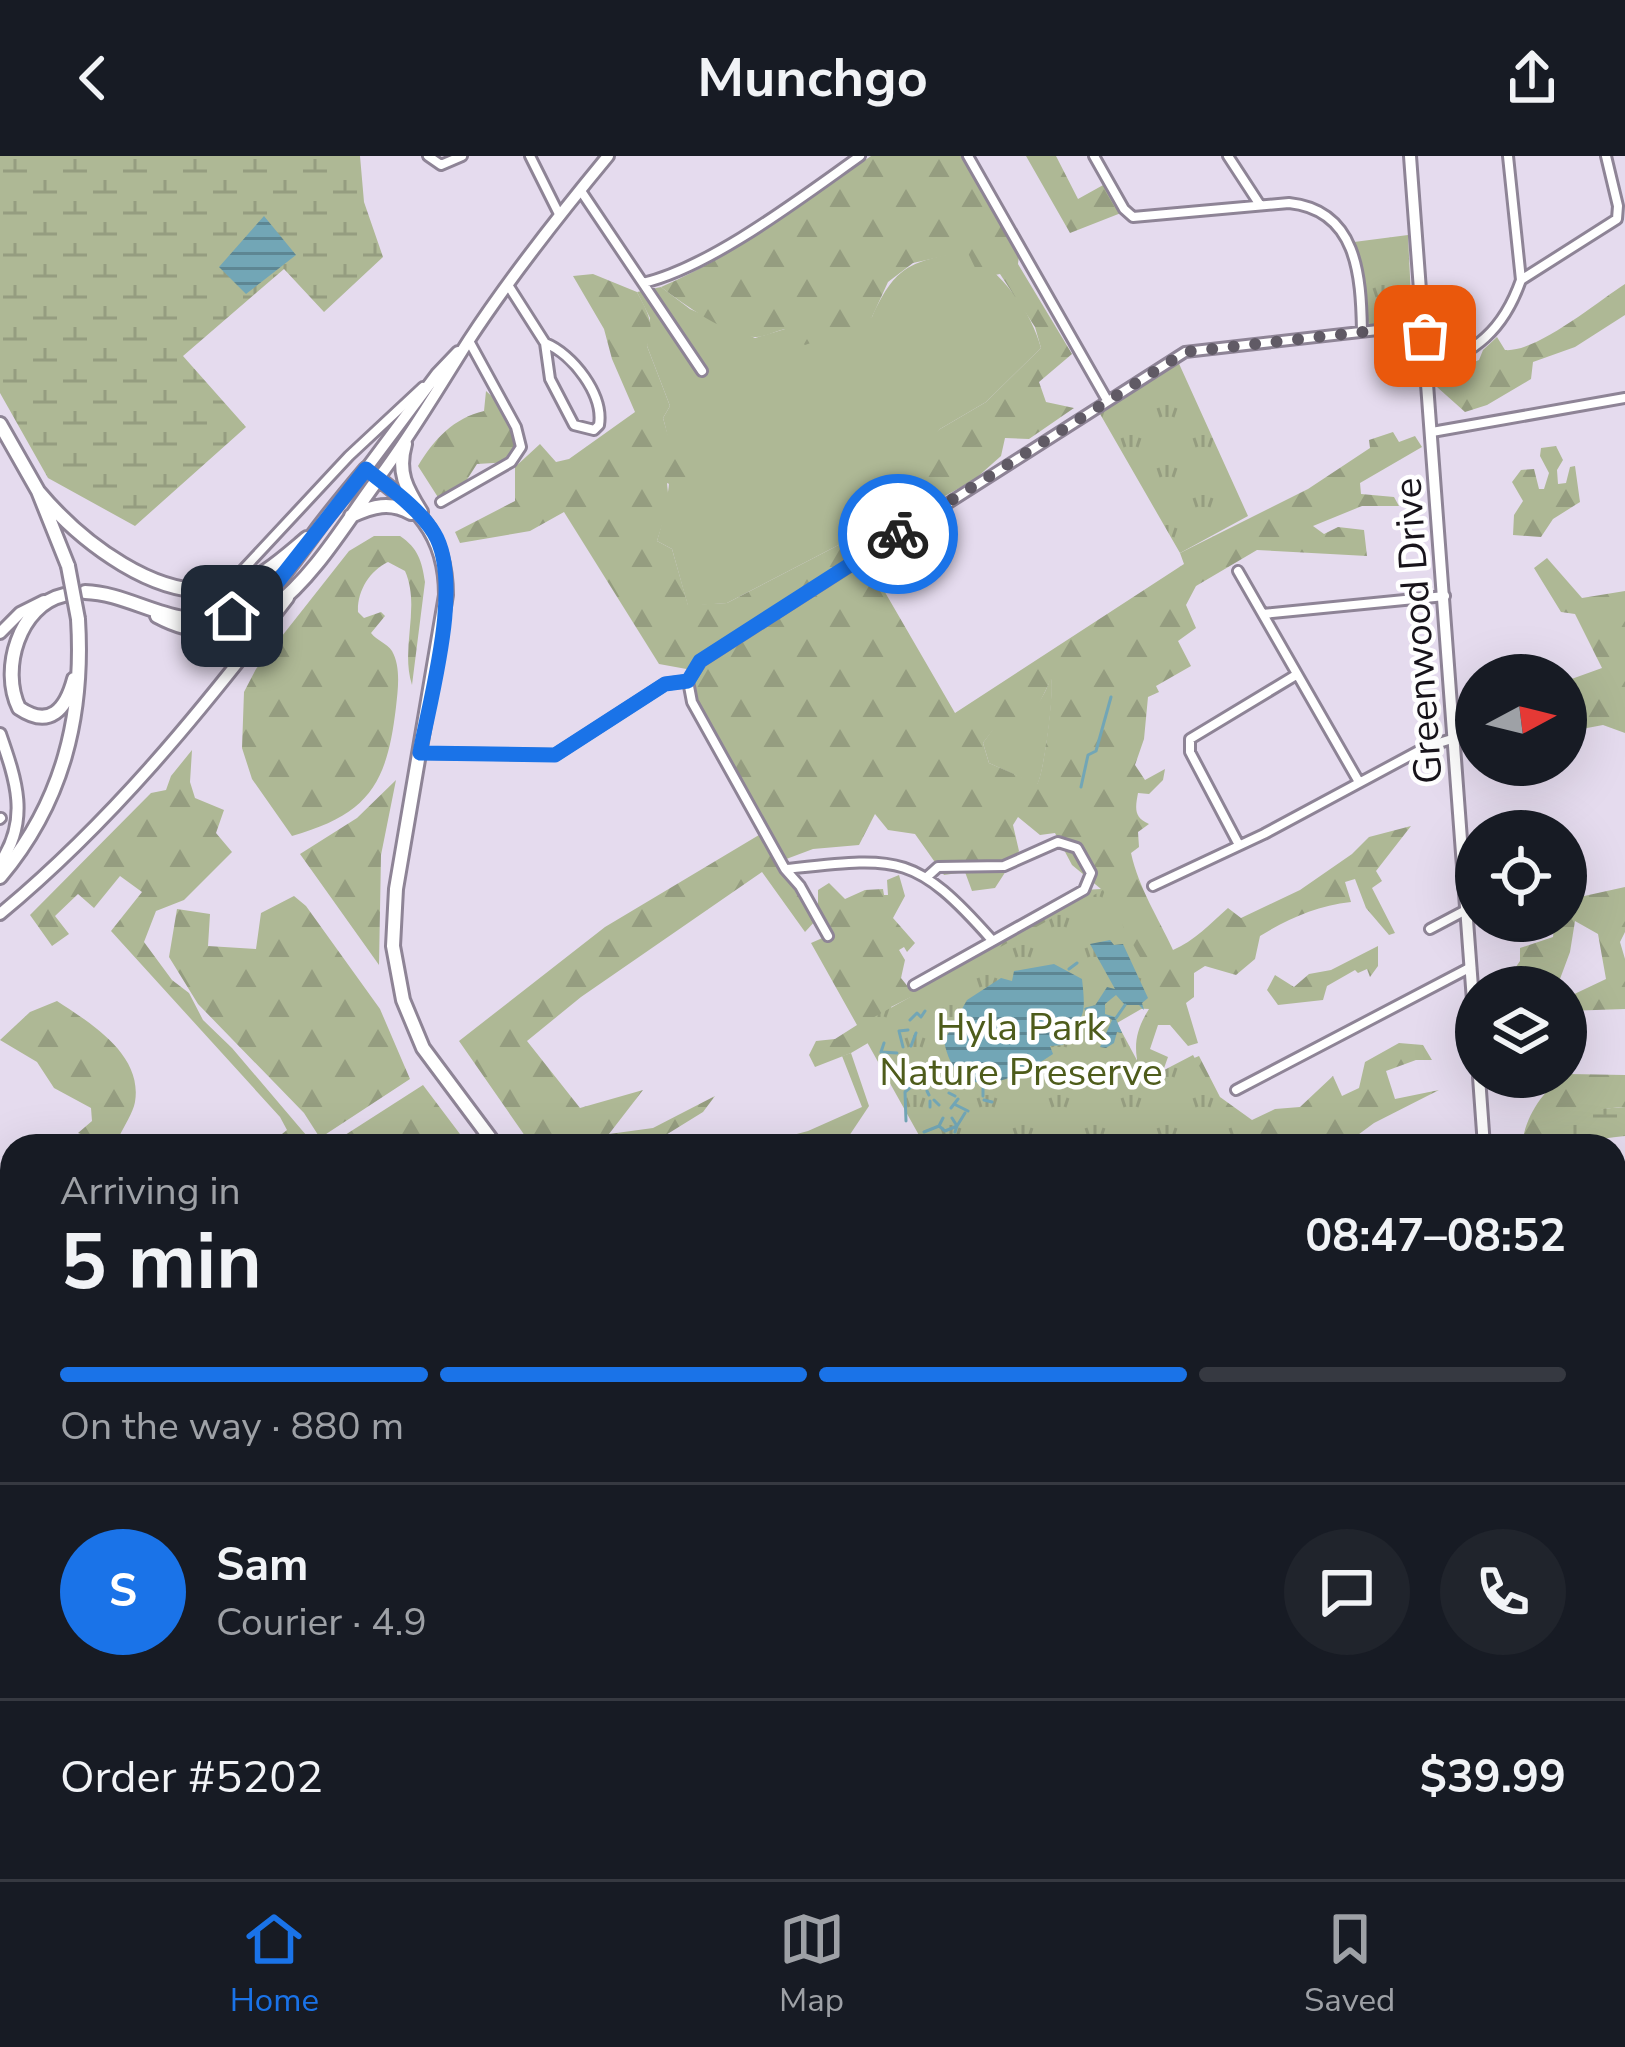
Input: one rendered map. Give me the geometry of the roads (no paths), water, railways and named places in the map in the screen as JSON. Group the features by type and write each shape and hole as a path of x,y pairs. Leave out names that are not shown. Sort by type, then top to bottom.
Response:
{"highway":[{"path":"0,424 38,490 68,566 80,642 78,706 64,763 37,826 0,877"},
{"path":"405,444 402,477 443,555 446,595 396,889 393,946 397,975 423,1048 487,1134"},
{"path":"85,592 114,596 183,619 232,616 268,594 366,469 428,524"},
{"path":"131,603 178,628 203,632 246,625 288,598 378,479"},
{"path":"38,490 58,514 108,553 185,588 229,588 251,579 316,531"},
{"path":"350,516 393,505 428,524"},
{"path":"58,596 22,626 14,644 9,682 19,708 42,719 63,709 75,678 80,642"}],"main road":[{"path":"378,479 508,285 608,156"},
{"name":"Greenwood Drive","path":"1410,156 1455,738"},
{"path":"366,469 437,374 469,341"},
{"path":"0,633 20,613 58,596"},
{"path":"0,914 94,831 147,774 288,598"},
{"path":"0,734 15,775 20,807 13,840 0,863"},
{"path":"1481,1098 1483,1134"}],"street":[{"path":"428,156 441,165 462,156"},
{"path":"530,156 561,217"},
{"path":"643,283 677,272 785,210 860,156"},
{"path":"968,156 1107,400"},
{"path":"1094,156 1133,217 1260,205 1308,205 1326,214 1339,228 1354,259 1362,331"},
{"path":"1228,156 1260,205"},
{"path":"1428,374 1491,336 1514,301 1521,280 1508,156"},
{"path":"1521,280 1617,219 1606,156"},
{"path":"581,191 702,371"},
{"path":"508,285 545,343 550,379 574,425 594,430 600,412 582,373 560,350 545,343"},
{"path":"828,936 692,702 688,681 700,661 1185,352 1424,325"},
{"path":"441,502 511,463 520,446 516,428 469,341"},
{"path":"239,573 349,456 437,374"},
{"path":"1432,432 1625,398"},
{"path":"349,456 366,469"},
{"path":"1238,571 1359,782"},
{"path":"1264,614 1444,596"},
{"path":"1239,844 1190,752 1190,739 1297,675"},
{"path":"420,753 555,755 665,684 688,681"},
{"path":"1153,886 1426,747 1455,738"},
{"path":"914,985 1084,890 1090,866 1077,848 1058,842 1004,866 938,867 928,876"},
{"path":"785,869 883,861 928,876 991,939"},
{"path":"1430,928 1455,916"},
{"path":"1236,1090 1455,975"}],"water":[{"path":"264,216 296,255 246,294 219,267"},
{"path":"1110,940 1114,945 1123,944 1148,998 1142,1003 1144,1010 1125,1005 1116,995 1105,1004 1105,1014 1115,1017 1122,1033 1117,1032 1114,1043 1106,1048 1100,1047 1112,1020 1108,1017 1101,1028 1094,1007 1107,987 1115,989 1090,944"},
{"path":"1054,964 1082,979 1082,1016 1063,1045 1050,1046 1053,1054 1005,1079 974,1082 961,1075 944,1041 967,1000 1001,978 1012,981 1014,971"}],"waterway":[{"path":"1081,787 1111,697"},
{"path":"1069,969 1077,963"},
{"path":"1116,1018 1125,1005"},
{"path":"1086,1009 1094,1007"},
{"path":"910,1020 925,1011"},
{"path":"903,1047 899,1031 908,1030"},
{"path":"911,1046 916,1033"},
{"path":"884,1043 881,1052 897,1053"},
{"path":"900,1060 904,1069"},
{"path":"983,1083 983,1096"},
{"path":"906,1121 905,1092 913,1085"},
{"path":"927,1091 929,1095"},
{"path":"949,1093 955,1096"},
{"path":"951,1108 958,1099"},
{"path":"934,1100 939,1105"},
{"path":"984,1100 992,1102"},
{"path":"930,1101 930,1107"},
{"path":"956,1105 968,1111"},
{"path":"939,1126 945,1131 957,1126 965,1113"},
{"path":"924,1132 939,1126 943,1118"},
{"path":"952,1118 955,1132"}],"park label":[{"name":"Hyla Park Nature Preserve","path":"1021,1048"}]}
